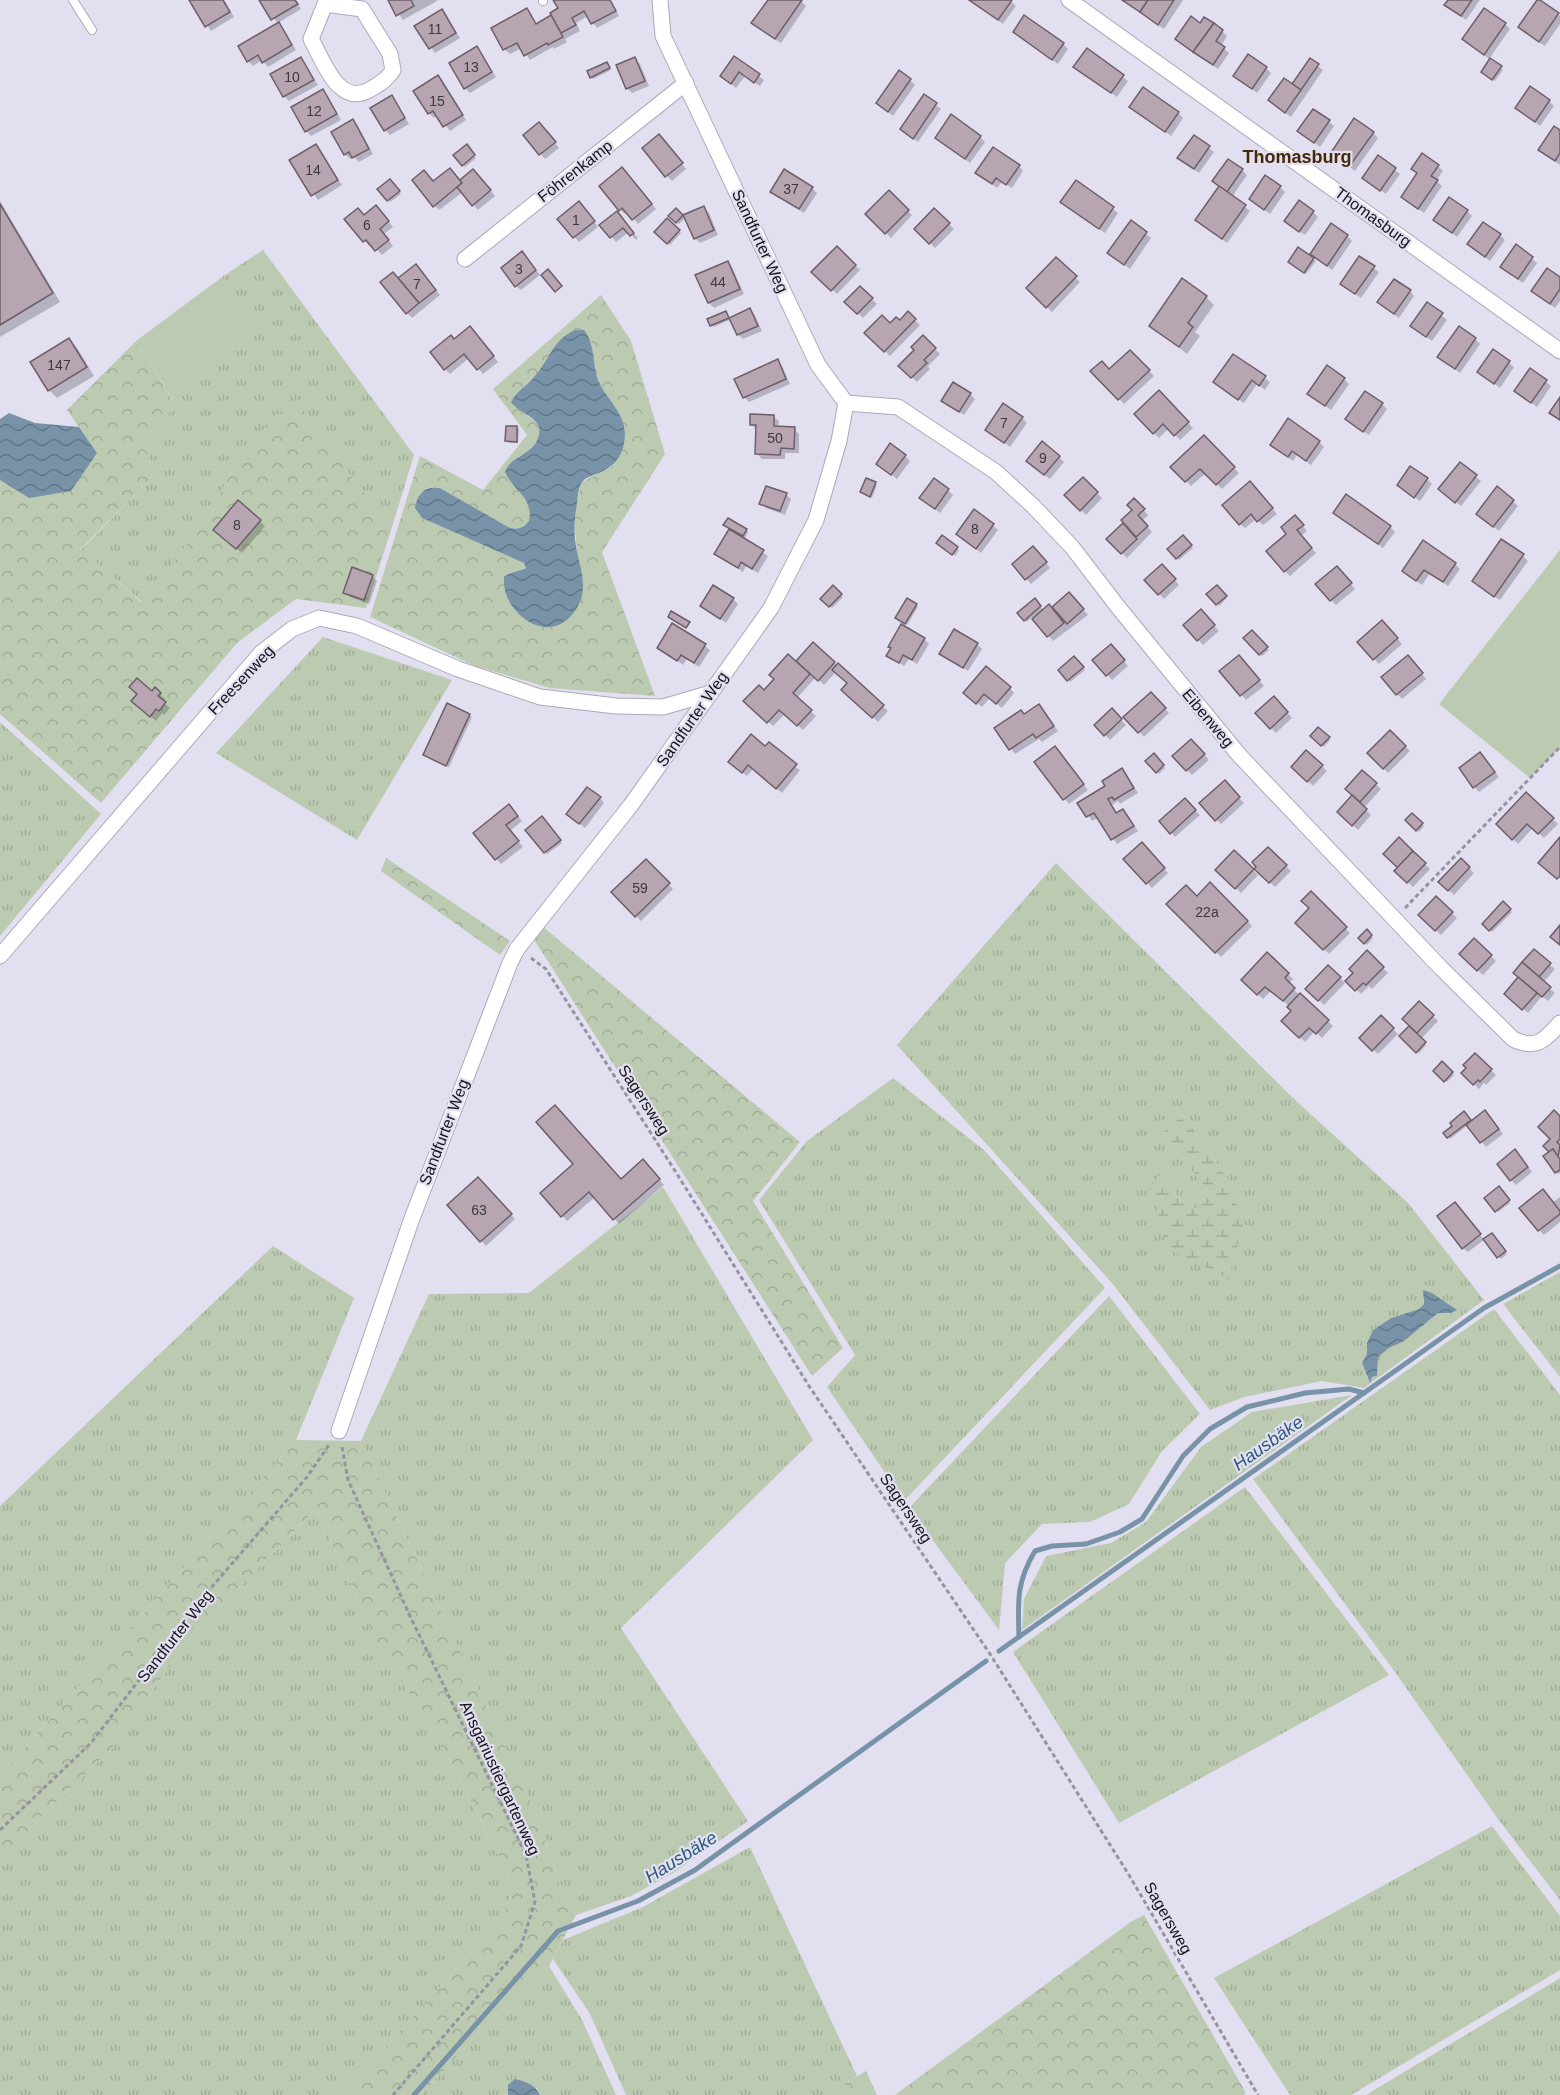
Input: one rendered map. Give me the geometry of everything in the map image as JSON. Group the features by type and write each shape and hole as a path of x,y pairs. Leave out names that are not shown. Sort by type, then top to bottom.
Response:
{"street":[{"name":"Sandfurter Weg","path":"339,1431 411,1221 460,1090 517,949 631,804 771,608 816,520 839,441 846,403 818,365 663,36 660,0"},
{"name":"Thomasburg","path":"1069,0 1560,351"},
{"path":"324,2 362,9 390,54 393,70 387,80 361,95 347,94 337,86 311,39 324,2"},
{"name":"Föhrenkamp","path":"465,259 686,83"},
{"name":"Eibenweg","path":"846,403 898,407 996,472 1072,547 1239,755 1394,919 1513,1039 1525,1045 1540,1043 1558,1026"},
{"name":"Freesenweg","path":"0,956 261,653 292,629 318,618 357,626 458,669 540,698 616,706 663,707 711,693"}],"lane":[{"path":"73,0 92,30"}],"path":[{"path":"1394,919 1560,747"},
{"name":"Sagersweg","path":"517,949 546,969 809,1386 990,1654 1129,1875 1258,2095"},
{"name":"Ansgariustiergartenweg","path":"339,1431 348,1480 410,1616 526,1855 535,1902 521,1946 393,2095"},
{"name":"Sandfurter Weg","path":"0,1830 91,1743 197,1604 307,1477 339,1431"}],"green space":[{"path":"263,250 414,455 392,527 345,469 303,409 235,463 210,516 142,602 81,550 152,477 145,444 175,405 172,398 257,330 222,277"},
{"path":"222,277 258,330 172,398 136,341"},
{"path":"601,295 631,341 665,454 602,552 655,696 550,688 475,666 370,617 420,456 483,490 527,435 493,389","holes":["575,330 591,342 600,384 621,419 612,466 582,482 575,515 577,549 516,612 505,591 504,577 526,568 524,563 422,518 419,495 428,488 440,488 508,527 518,529 526,525 530,520 531,511 518,486 515,459 535,444 540,434 536,422 526,414 514,396 535,376 556,344 567,334"]},
{"path":"136,341 176,405 145,444 152,477 81,549 141,602 210,516 235,463 275,415 303,409 345,469 392,527 366,608 296,599 237,643 101,803 0,714 0,480 29,498 97,453 67,410"},
{"path":"1560,550 1560,747 1530,778 1439,704"},
{"path":"323,637 452,680 357,840 216,753"},
{"path":"0,722 101,814 0,936"},
{"path":"386,858 510,941 500,955 381,871"},
{"path":"1056,863 1292,1097 1408,1203 1484,1300 1364,1388 1322,1381 1244,1397 1210,1410 1112,1283 897,1045","holes":["1183,1115 1228,1179 1168,1249 1162,1173 1181,1202 1198,1210 1206,1189 1163,1132","1423,1298 1451,1313 1438,1313 1404,1341 1389,1348 1378,1357 1377,1376 1371,1377 1369,1381 1362,1363 1367,1354 1373,1330 1391,1318 1419,1309 1424,1304"]},
{"path":"542,926 800,1142 753,1201 843,1348 812,1376 533,938"},
{"path":"893,1078 985,1151 1105,1288 904,1501 827,1387 855,1355 759,1200 807,1141"},
{"path":"1183,1115 1228,1179 1243,1224 1229,1279 1168,1249 1150,1186 1162,1173 1181,1202 1198,1209 1206,1189 1163,1132"},
{"path":"663,1187 813,1440 621,1628 748,1821 673,1873 631,1896 576,1915 562,1891 535,1810 361,1441 429,1294 529,1293"},
{"path":"273,1246 354,1298 296,1440 0,1776 0,1506"},
{"path":"1560,1272 1560,1377 1503,1304"},
{"path":"1109,1296 1200,1414 1162,1451 1129,1504 1090,1522 1042,1524 1005,1563 999,1630 909,1508"},
{"path":"1494,1309 1560,1395 1560,1900 1498,1819 1395,1672 1253,1479"},
{"path":"1352,1395 1022,1630 1024,1599 1046,1556 1111,1543 1146,1522 1201,1447 1252,1412"},
{"path":"296,1440 361,1441 535,1810 562,1891 576,1915 549,1966 484,2027 421,2095 342,2095 502,1918 514,1887 455,1769 375,1638 316,1509 189,1639 112,1748 0,1858 0,1776"},
{"path":"1245,1487 1389,1675 1119,1823 1013,1652"},
{"path":"316,1509 375,1638 455,1769 514,1887 502,1918 342,2095 0,2095 0,1858 112,1748 189,1639"},
{"path":"1492,1826 1560,1916 1560,1970 1351,2095 1290,2095 1214,1978"},
{"path":"750,1847 857,2076 844,2084 849,2095 626,2095 590,2014 553,1959 563,1940 643,1907"},
{"path":"1144,1915 1246,2093 1244,2095 895,2095 1132,1921"},
{"path":"549,1966 582,2020 616,2095 540,2095 537,2088 508,2085 508,2095 421,2095 484,2027"},
{"path":"1560,1978 1560,2095 1366,2095"},
{"path":"866,2071 877,2095 849,2095 844,2084"}],"water":[{"path":"575,330 584,330 588,336 599,382 619,413 625,434 621,453 615,462 583,481 580,486 575,539 583,579 581,598 570,617 559,625 548,627 536,625 525,619 509,601 504,577 526,568 524,563 422,518 415,508 420,495 426,489 435,487 508,527 520,528 527,524 530,513 526,500 505,472 512,462 536,442 539,429 534,420 511,402 539,370 561,339"},
{"path":"9,413 35,423 79,427 97,453 71,491 29,498 0,480 0,419"},
{"path":"1423,1290 1432,1293 1457,1310 1451,1313 1438,1313 1404,1341 1389,1348 1378,1357 1377,1376 1372,1377 1370,1383 1362,1363 1367,1354 1367,1343 1373,1330 1391,1318 1419,1309 1424,1304"},
{"path":"515,2079 533,2086 540,2095 508,2095 508,2085"}],"building":[{"path":"189,0 223,0 230,12 205,27"},
{"path":"259,0 295,0 298,4 271,20"},
{"path":"388,0 411,0 414,6 396,16"},
{"path":"553,0 610,0 616,11 591,24 584,11 572,18 576,25 561,33 550,13 558,8"},
{"path":"768,0 802,0 775,39 751,23"},
{"path":"969,0 1012,0 998,20"},
{"path":"1122,0 1148,0 1140,12"},
{"path":"1148,0 1174,0 1158,25 1140,12"},
{"path":"1448,0 1472,0 1461,16 1444,5"},
{"path":"1537,0 1559,13 1539,42 1518,27"},
{"path":"527,8 536,24 551,15 563,37 524,56 517,43 503,50 491,28"},
{"path":"1484,8 1506,23 1484,55 1462,39"},
{"path":"442,9 456,33 429,49 414,26"},
{"path":"1024,15 1064,43 1052,60 1013,32"},
{"path":"1191,16 1200,23 1204,17 1214,23 1193,52 1175,39"},
{"path":"279,22 292,45 262,63 258,55 247,62 238,46"},
{"path":"1214,23 1223,30 1216,41 1225,47 1213,65 1193,52"},
{"path":"477,46 492,72 464,89 449,63"},
{"path":"1087,48 1124,75 1111,93 1073,67"},
{"path":"1248,54 1267,67 1252,89 1233,76"},
{"path":"734,56 760,74 754,83 739,72 731,84 720,76"},
{"path":"301,57 314,80 283,97 270,74"},
{"path":"635,57 645,81 626,89 616,65"},
{"path":"1310,58 1319,64 1301,90 1292,84"},
{"path":"1490,58 1502,66 1492,80 1481,72"},
{"path":"607,62 610,68 590,78 587,71"},
{"path":"899,70 911,79 888,112 876,103"},
{"path":"438,75 463,115 443,127 433,111 428,114 413,91"},
{"path":"1284,78 1301,90 1285,113 1268,100"},
{"path":"1530,86 1550,100 1535,122 1515,108"},
{"path":"1143,87 1179,112 1165,132 1129,107"},
{"path":"323,89 337,114 305,132 291,107"},
{"path":"924,94 937,103 913,139 900,129"},
{"path":"392,95 405,118 384,131 370,108"},
{"path":"1313,109 1330,120 1314,143 1297,131"},
{"path":"951,114 981,136 965,159 935,138"},
{"path":"1354,118 1374,132 1349,167 1330,154"},
{"path":"353,119 369,149 352,158 349,152 344,155 331,132"},
{"path":"539,122 556,142 539,155 523,135"},
{"path":"1554,126 1560,130 1560,153 1555,161 1538,150"},
{"path":"659,134 683,163 665,177 642,148"},
{"path":"1194,135 1210,146 1194,169 1177,158"},
{"path":"316,144 338,180 311,196 289,160"},
{"path":"467,144 475,155 462,166 453,155"},
{"path":"993,147 1020,165 1006,185 996,178 992,184 975,173"},
{"path":"1422,153 1439,165 1431,176 1438,180 1418,209 1401,197 1417,173 1411,169"},
{"path":"1378,155 1396,168 1380,191 1362,178"},
{"path":"1228,159 1243,169 1227,192 1212,181"},
{"path":"622,167 652,204 632,220 622,208 619,211 599,186"},
{"path":"450,168 462,183 433,207 412,180 424,170 433,181"},
{"path":"473,169 491,190 472,206 457,187 462,183 460,180"},
{"path":"784,169 813,187 799,209 770,192"},
{"path":"1265,175 1281,186 1264,210 1249,199"},
{"path":"390,179 400,191 387,201 377,189"},
{"path":"1076,180 1114,207 1099,229 1060,202"},
{"path":"1219,186 1246,205 1222,239 1195,220"},
{"path":"889,190 909,210 885,234 865,214"},
{"path":"1449,197 1468,210 1452,233 1433,220"},
{"path":"1299,200 1314,211 1299,232 1284,221"},
{"path":"579,201 595,221 573,238 557,219"},
{"path":"0,204 53,293 0,325"},
{"path":"376,205 389,221 380,229 389,240 375,251 366,240 363,242 344,219 358,208 364,215"},
{"path":"704,206 714,230 694,239 683,215"},
{"path":"676,208 683,215 676,223 668,216"},
{"path":"934,208 950,223 929,244 914,229"},
{"path":"617,211 634,233 630,236 623,228 610,238 599,225"},
{"path":"667,218 680,230 667,244 654,232"},
{"path":"1131,220 1147,232 1124,265 1107,253"},
{"path":"1483,222 1501,234 1485,257 1467,244"},
{"path":"1331,223 1348,235 1327,266 1310,254"},
{"path":"1516,244 1533,257 1518,279 1500,267"},
{"path":"837,246 856,265 831,291 811,272"},
{"path":"1298,247 1314,258 1304,273 1288,262"},
{"path":"522,251 536,270 515,287 501,268"},
{"path":"1359,256 1375,266 1355,294 1340,284"},
{"path":"1056,257 1077,276 1046,308 1026,288"},
{"path":"728,261 740,289 708,303 695,275"},
{"path":"416,264 436,290 419,303 398,278"},
{"path":"1547,268 1560,277 1560,289 1550,304 1531,291"},
{"path":"548,269 562,286 555,292 541,275"},
{"path":"393,272 419,303 406,314 380,282"},
{"path":"1182,278 1207,296 1188,323 1193,327 1179,347 1149,326"},
{"path":"1394,279 1411,290 1394,314 1377,302"},
{"path":"860,286 873,298 857,314 844,302"},
{"path":"1427,302 1443,313 1426,337 1410,326"},
{"path":"750,308 758,326 737,335 729,318"},
{"path":"726,311 729,318 710,326 707,319"},
{"path":"908,311 916,319 884,352 864,333 882,315 890,323 896,317 900,320"},
{"path":"470,326 494,356 477,370 464,354 444,370 430,352 451,335 454,339"},
{"path":"1459,326 1476,338 1455,369 1437,357"},
{"path":"923,335 936,348 924,360 927,363 911,378 898,366 914,350 911,347"},
{"path":"69,338 87,367 48,391 30,362"},
{"path":"1493,349 1510,361 1494,384 1477,372"},
{"path":"1130,350 1150,370 1118,400 1090,371 1102,361 1109,369"},
{"path":"1233,354 1266,376 1259,386 1252,380 1238,400 1213,382"},
{"path":"778,359 786,379 743,398 734,379"},
{"path":"1327,365 1345,378 1325,406 1307,394"},
{"path":"1530,368 1547,380 1531,403 1514,391"},
{"path":"953,382 971,393 959,412 941,401"},
{"path":"1159,390 1189,422 1174,436 1163,424 1153,434 1134,414"},
{"path":"1365,391 1383,403 1363,432 1345,419"},
{"path":"1560,397 1560,420 1549,413"},
{"path":"1003,403 1023,417 1004,443 985,430"},
{"path":"750,414 774,415 774,426 795,427 794,449 781,448 780,455 755,454 756,425 750,425"},
{"path":"1288,418 1320,441 1306,461 1292,451 1288,457 1270,445"},
{"path":"506,426 517,426 517,442 505,441"},
{"path":"1204,435 1235,467 1216,485 1200,469 1185,482 1170,467"},
{"path":"1042,441 1060,456 1044,475 1026,461"},
{"path":"890,443 906,455 891,475 876,464"},
{"path":"1460,462 1477,475 1455,503 1438,489"},
{"path":"1410,466 1428,478 1414,498 1397,485"},
{"path":"1083,477 1098,492 1080,511 1064,495"},
{"path":"866,478 876,482 870,497 860,492"},
{"path":"934,478 949,489 935,509 919,498"},
{"path":"1250,481 1273,508 1257,522 1251,514 1239,525 1222,505"},
{"path":"766,486 787,493 780,511 759,504"},
{"path":"1497,486 1514,500 1493,527 1476,514"},
{"path":"1346,494 1391,526 1378,544 1333,513"},
{"path":"1134,498 1145,509 1138,515 1148,526 1136,537 1121,520 1132,510 1127,505"},
{"path":"238,500 261,520 236,549 213,530"},
{"path":"974,509 994,524 976,549 956,534"},
{"path":"1295,515 1304,525 1297,530 1312,548 1284,572 1266,551 1286,534 1281,527"},
{"path":"728,518 747,529 743,536 723,525"},
{"path":"1123,523 1137,539 1121,554 1106,539"},
{"path":"729,529 764,550 752,569 741,562 738,568 714,554"},
{"path":"942,535 958,547 952,555 936,543"},
{"path":"1183,535 1192,545 1176,559 1167,549"},
{"path":"1501,539 1524,554 1494,597 1472,581"},
{"path":"1423,540 1456,563 1443,582 1424,570 1416,581 1402,571"},
{"path":"1033,546 1047,562 1025,580 1012,564"},
{"path":"1162,564 1176,579 1158,595 1144,580"},
{"path":"1337,566 1352,583 1330,601 1315,584"},
{"path":"352,567 373,575 364,600 343,593"},
{"path":"713,585 734,598 720,619 700,606"},
{"path":"833,585 842,594 829,607 820,599"},
{"path":"1217,585 1227,596 1216,605 1206,594"},
{"path":"1069,592 1084,609 1067,624 1052,607"},
{"path":"907,598 917,604 905,624 895,618"},
{"path":"1035,598 1041,606 1024,621 1017,613"},
{"path":"1049,604 1064,623 1047,637 1032,619"},
{"path":"1201,609 1215,625 1197,641 1183,625"},
{"path":"671,611 690,622 686,628 668,617"},
{"path":"1382,620 1398,638 1373,660 1357,642"},
{"path":"672,623 706,644 694,663 681,655 677,661 657,648"},
{"path":"901,624 925,638 912,660 903,655 899,663 886,656 891,648 888,647"},
{"path":"954,629 978,643 963,668 939,654"},
{"path":"1252,630 1268,647 1259,655 1243,638"},
{"path":"813,642 835,662 818,681 796,661"},
{"path":"1111,644 1125,660 1106,676 1092,660"},
{"path":"788,654 810,674 793,693 812,710 797,726 779,710 767,723 743,701 759,685 764,690 774,679 769,675"},
{"path":"1239,655 1260,680 1240,696 1219,671"},
{"path":"1408,655 1423,673 1396,695 1381,677"},
{"path":"1074,656 1084,667 1067,681 1058,670"},
{"path":"838,663 884,705 872,718 841,690 847,683 832,670"},
{"path":"986,666 1011,687 996,704 984,694 976,704 963,693"},
{"path":"137,678 152,691 155,687 161,693 158,696 166,702 150,717 131,701 137,694 129,687"},
{"path":"1151,692 1166,708 1138,733 1123,717"},
{"path":"1274,696 1288,712 1270,729 1255,713"},
{"path":"447,703 470,714 446,766 423,755"},
{"path":"1039,704 1054,726 1036,738 1033,734 1009,750 994,728 1021,710 1024,714"},
{"path":"1112,708 1122,719 1104,736 1094,725"},
{"path":"1318,727 1330,737 1321,746 1310,736"},
{"path":"1390,730 1406,746 1383,769 1367,753"},
{"path":"751,734 765,746 769,742 797,764 776,789 748,765 742,773 728,762"},
{"path":"1191,739 1205,754 1186,771 1172,756"},
{"path":"1055,746 1084,784 1063,800 1034,762"},
{"path":"1306,750 1323,765 1307,782 1291,767"},
{"path":"1480,752 1495,772 1473,788 1459,768"},
{"path":"1154,753 1164,765 1156,773 1145,761"},
{"path":"1122,768 1134,788 1114,800 1112,797 1108,799 1116,813 1123,809 1134,826 1111,840 1094,813 1086,817 1077,803 1105,786 1102,781"},
{"path":"1362,770 1377,783 1360,802 1345,789"},
{"path":"1225,780 1240,797 1215,821 1199,803"},
{"path":"587,787 601,797 579,824 566,814"},
{"path":"1526,792 1554,818 1538,834 1527,824 1512,840 1496,824"},
{"path":"1352,795 1367,809 1352,826 1337,812"},
{"path":"1185,798 1196,810 1170,834 1159,821"},
{"path":"509,804 518,816 506,825 519,841 495,860 473,833"},
{"path":"1412,813 1423,823 1416,831 1405,820"},
{"path":"542,816 561,840 544,853 525,830"},
{"path":"1399,837 1413,851 1398,868 1383,854"},
{"path":"1560,837 1560,876 1557,879 1538,863"},
{"path":"1142,842 1165,868 1146,884 1123,859"},
{"path":"1268,847 1287,865 1269,883 1254,869 1256,867 1252,862"},
{"path":"1234,850 1254,869 1235,889 1215,870"},
{"path":"1413,851 1426,863 1407,883 1394,871"},
{"path":"1461,858 1470,867 1448,891 1438,882"},
{"path":"646,859 670,883 635,917 611,892"},
{"path":"1210,882 1248,921 1215,953 1166,904 1186,885 1197,896"},
{"path":"1311,891 1347,927 1323,950 1295,923 1309,908 1301,901"},
{"path":"1436,896 1453,912 1435,931 1418,915"},
{"path":"1503,901 1511,909 1489,931 1482,924"},
{"path":"1560,925 1560,945 1550,937"},
{"path":"1367,929 1372,935 1364,944 1358,938"},
{"path":"1474,938 1492,955 1477,971 1459,954"},
{"path":"1534,949 1551,963 1539,977 1522,962"},
{"path":"1367,950 1384,967 1366,985 1363,983 1355,991 1345,981 1353,973 1349,969"},
{"path":"1267,952 1289,973 1285,978 1295,988 1283,1001 1265,987 1257,995 1241,980"},
{"path":"1522,962 1551,987 1542,997 1513,973"},
{"path":"1328,965 1341,977 1318,1001 1305,989"},
{"path":"1518,977 1537,993 1522,1010 1504,994"},
{"path":"1300,993 1329,1020 1316,1034 1309,1028 1299,1038 1281,1021 1291,1011 1287,1007"},
{"path":"1419,1001 1434,1015 1417,1033 1402,1019"},
{"path":"1381,1015 1394,1028 1372,1051 1359,1038"},
{"path":"1409,1026 1426,1042 1416,1053 1399,1036"},
{"path":"1475,1053 1492,1069 1480,1082 1478,1080 1473,1085 1461,1073 1466,1068 1463,1065"},
{"path":"1442,1061 1453,1072 1444,1082 1433,1071"},
{"path":"555,1105 621,1179 643,1159 660,1179 613,1220 589,1192 561,1217 540,1193 573,1164 536,1122"},
{"path":"1485,1110 1499,1129 1480,1143 1466,1125"},
{"path":"1554,1110 1560,1116 1558,1157 1553,1149 1549,1152 1543,1146 1550,1139 1538,1127"},
{"path":"1464,1111 1471,1120 1447,1138 1443,1133 1452,1126 1450,1123"},
{"path":"1515,1149 1528,1167 1510,1181 1497,1164"},
{"path":"1553,1149 1560,1159 1560,1170 1555,1173 1543,1156"},
{"path":"478,1177 512,1214 480,1242 447,1205"},
{"path":"1499,1186 1510,1200 1495,1212 1484,1198"},
{"path":"1543,1189 1560,1214 1538,1231 1519,1208"},
{"path":"1455,1202 1481,1234 1462,1249 1437,1216"},
{"path":"1492,1233 1506,1251 1497,1258 1483,1239"}],"waterway":[{"name":"Hausbäke","path":"999,1651 1484,1308 1560,1266"},
{"path":"1019,1637 1018,1613 1021,1583 1035,1551 1052,1546 1086,1544 1120,1532 1142,1519 1183,1456 1210,1429 1247,1407 1305,1393 1349,1389 1364,1393"},
{"name":"Hausbäke","path":"414,2095 558,1931 638,1901 695,1870 986,1661"}],"district":[{"name":"Thomasburg","path":"1297,157"}]}
